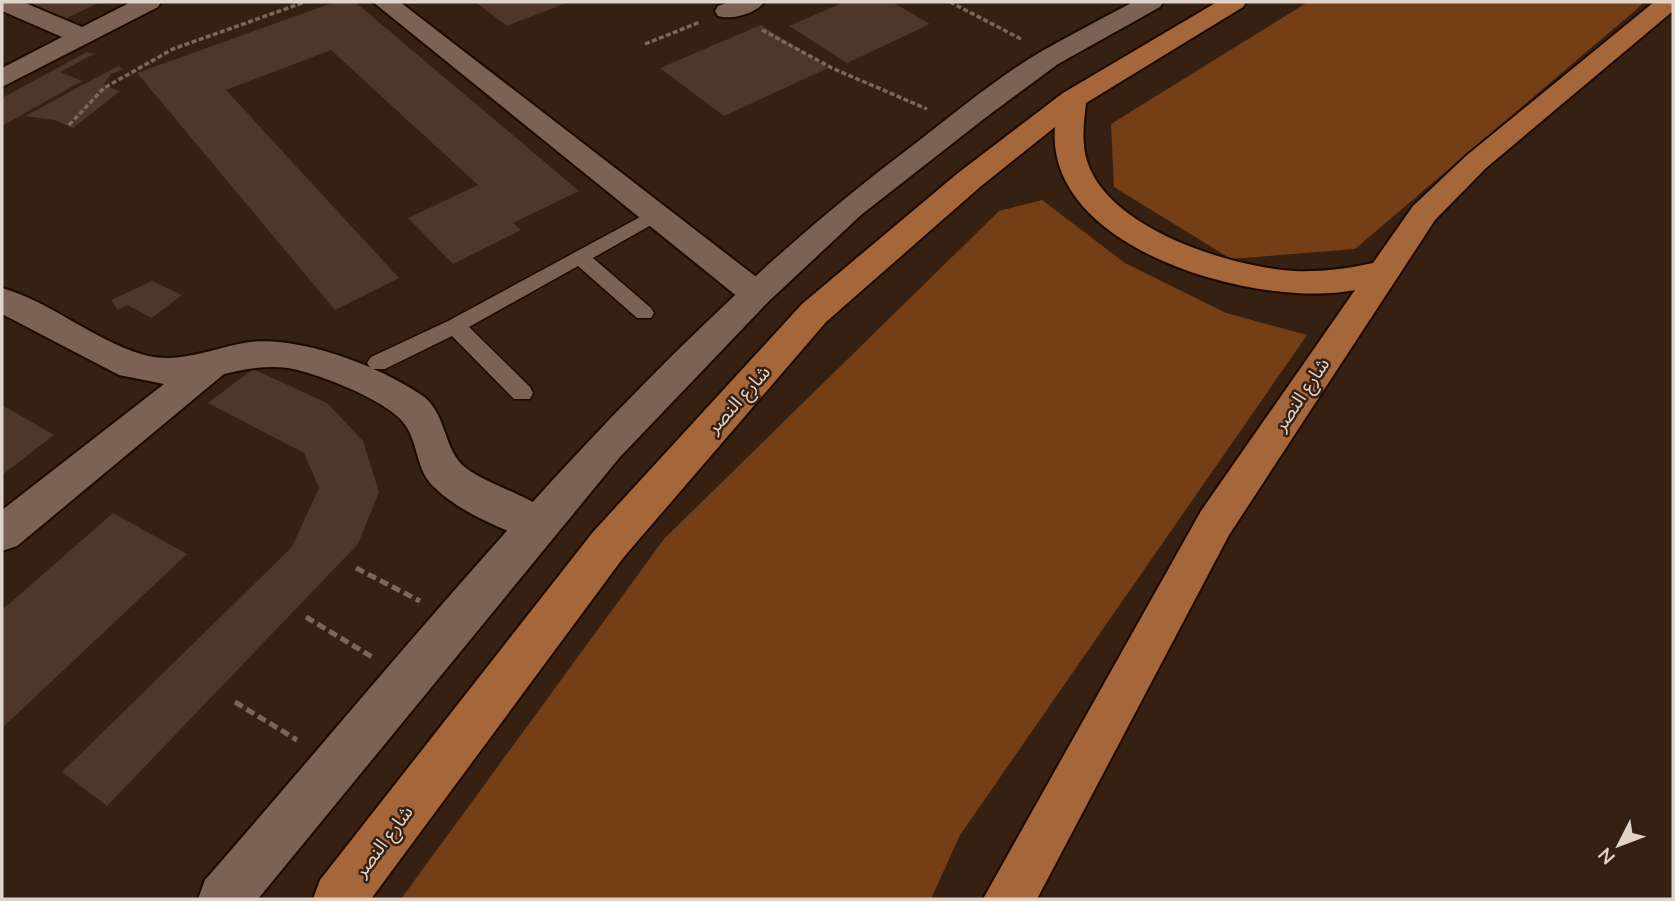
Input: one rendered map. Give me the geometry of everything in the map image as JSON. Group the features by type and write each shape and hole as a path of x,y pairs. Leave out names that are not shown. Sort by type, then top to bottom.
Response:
{"main road":[{"name":"شارع النصر","path":"339,899 608,545 814,313 969,180 1073,99 1234,2"},
{"name":"شارع النصر","path":"1009,899 1215,523 1424,213 1476,162 1669,2"},
{"path":"1073,99 1068,133 1073,166 1097,202 1138,235 1194,262 1259,278 1324,283 1382,273"}],"street":[{"path":"2,79 149,2"},
{"path":"385,2 653,216 756,294"},
{"path":"727,11 752,2"},
{"path":"223,893 337,765 605,447 756,294 850,208 960,123 1053,55 1152,2"},
{"path":"5,4 81,36"},
{"path":"2,300 132,366 152,372 175,373 261,354 289,356 399,396 419,413 430,435 432,451 439,466 450,479 539,525"},
{"path":"2,534 212,365"}],"lane":[{"path":"378,363 455,326 653,216"},
{"path":"579,256 644,313"},
{"path":"455,326 522,393"}],"path":[{"path":"69,125 104,88 173,49 305,2"},
{"path":"950,2 1053,55"},
{"path":"645,44 727,11 832,68 960,123"},
{"path":"356,568 459,620"},
{"path":"306,617 408,680"},
{"path":"235,702 337,765"}],"shaded area":[{"path":"1308,2 1645,2 1355,249 1231,259 1114,187 1111,124"},
{"path":"1042,200 1125,263 1226,313 1307,335 960,835 931,899 401,899 664,539 999,211"}],"building":[{"path":"20,2 100,2 65,19"},
{"path":"335,2 355,2 579,191 513,223 521,230 453,264 408,218 478,185 331,50 226,90 399,278 335,310 137,73"},
{"path":"475,2 569,2 507,26"},
{"path":"844,2 892,2 930,24 847,63 789,26"},
{"path":"761,25 828,68 724,116 660,68"},
{"path":"87,52 94,54 60,72 82,81 2,126 2,98"},
{"path":"118,66 124,69 111,74 103,85 120,91 73,128 54,120 25,116"},
{"path":"152,281 182,295 152,318 127,305 118,310 111,300"},
{"path":"253,369 327,403 363,441 379,492 358,544 107,806 62,772 292,547 319,488 304,453 208,403"},
{"path":"2,405 54,435 2,475"},
{"path":"113,513 187,554 2,728 2,610"}]}
